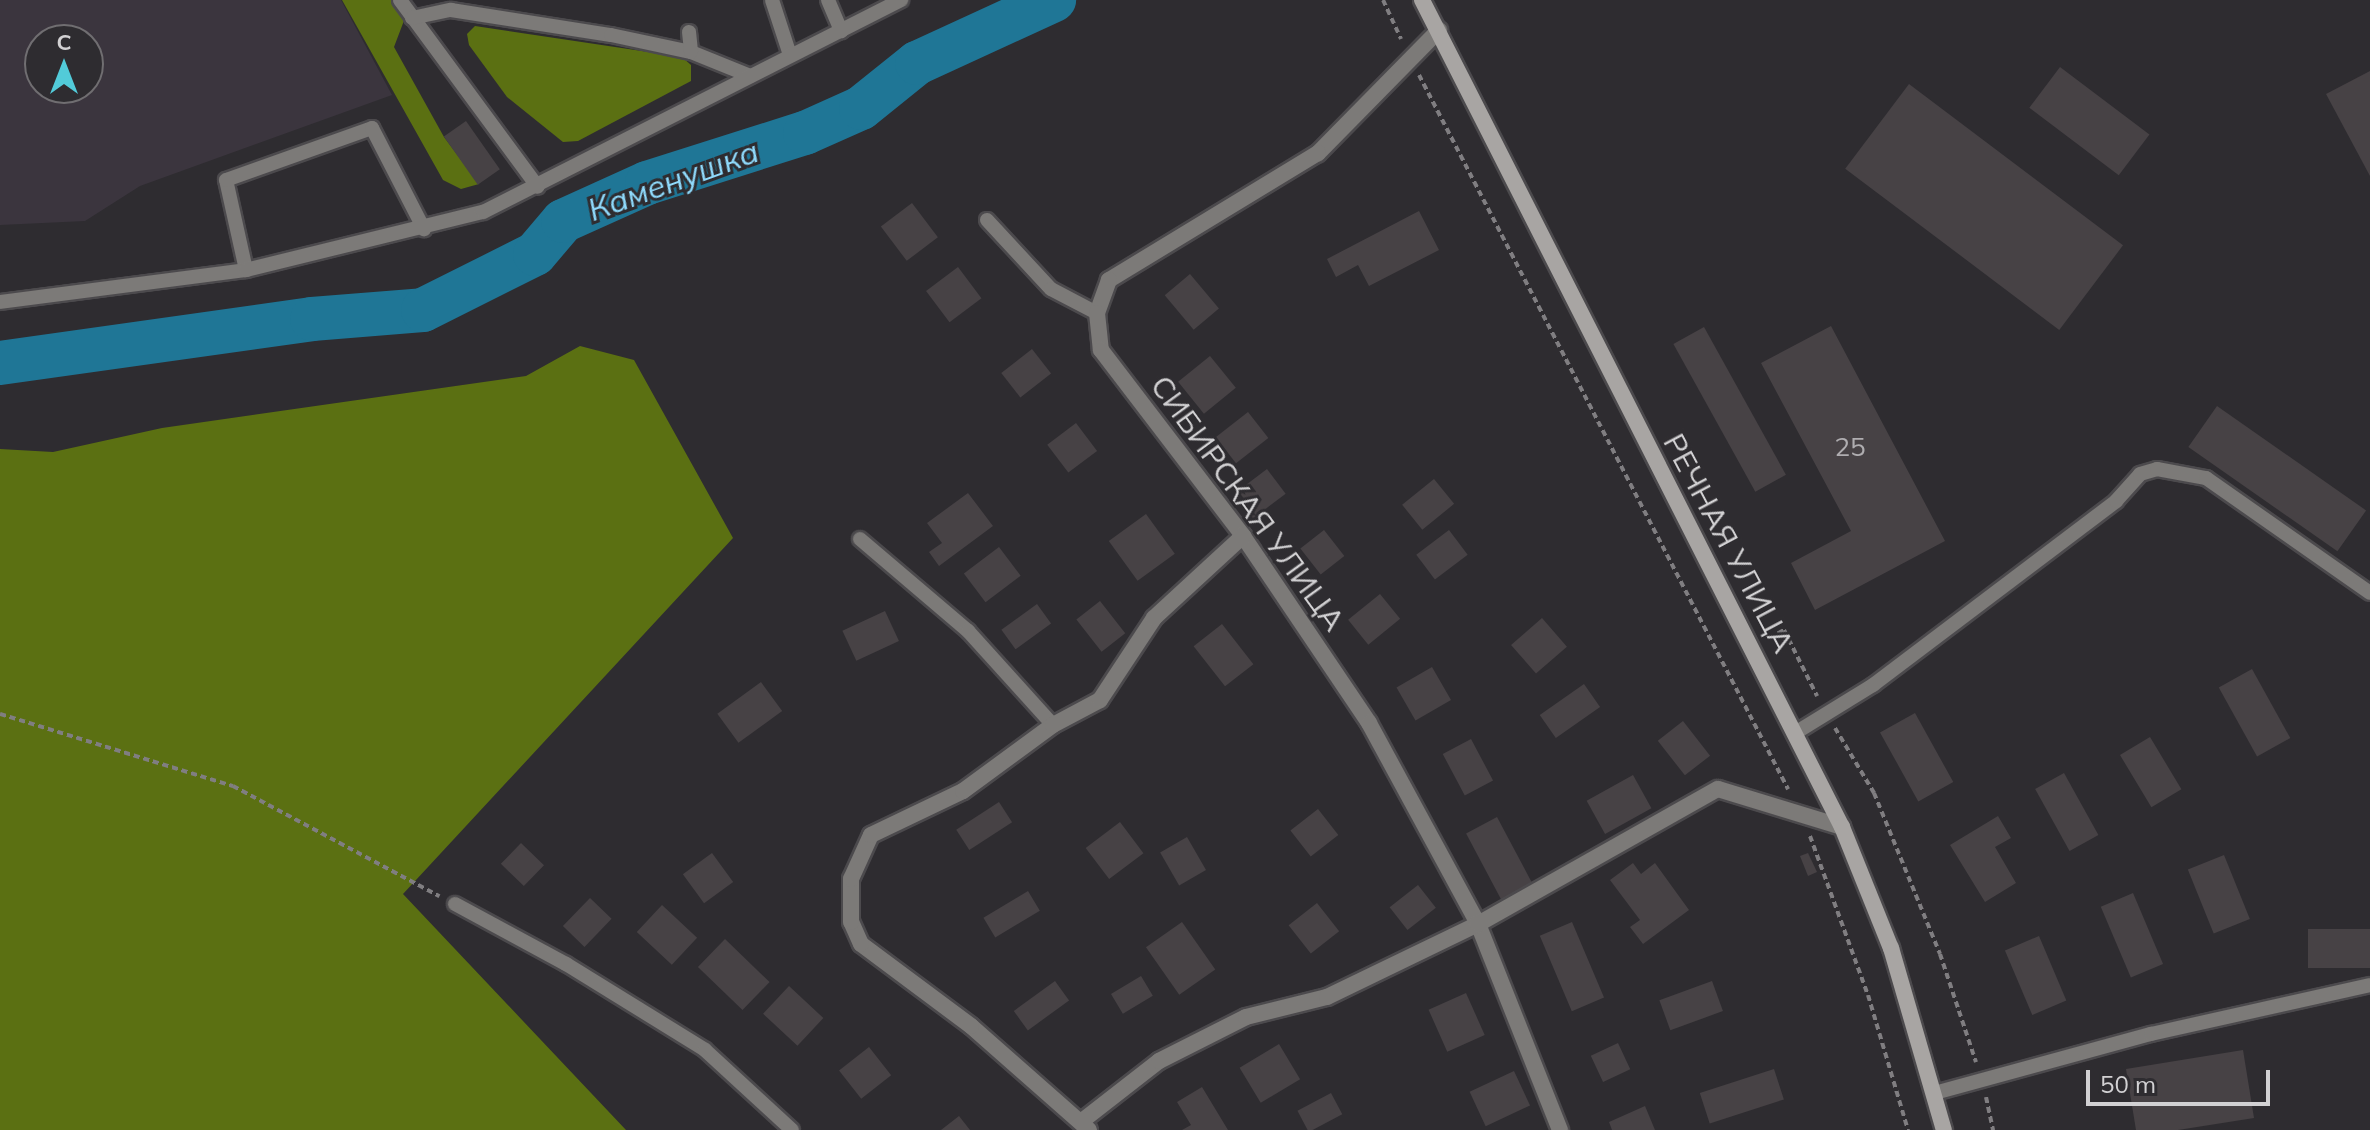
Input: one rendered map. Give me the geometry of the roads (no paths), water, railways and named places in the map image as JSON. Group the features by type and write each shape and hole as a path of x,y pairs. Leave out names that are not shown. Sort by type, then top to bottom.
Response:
{"main road":[{"name":"РЕЧНАЯ УЛИЦА","path":"1422,0 1842,827 1891,948 1944,1130"}],"street":[{"path":"1097,313 1109,280 1318,153 1439,30"},
{"name":"СИБИРСКАЯ УЛИЦА","path":"1097,313 1101,350 1243,536 1369,723 1478,924 1560,1130"},
{"path":"1243,536 1154,618 1100,700 1053,725 963,791 865,839 851,879 851,922 861,944 971,1026 1086,1126 1159,1061 1246,1017 1327,997 1478,924 1718,789 1842,827"}],"lane":[{"path":"400,0 538,187"},
{"path":"772,0 790,55"},
{"path":"828,0 841,31"},
{"path":"0,302 246,270 424,229 483,212 538,187 901,0"},
{"path":"412,18 451,10 691,52 750,76"},
{"path":"689,32 691,52"},
{"path":"246,270 226,180 372,128 424,229"},
{"path":"987,220 1051,289 1097,313"},
{"path":"1795,733 2028,570 2116,501 2140,474 2157,469 2206,478 2370,593"},
{"path":"860,539 968,631 1053,725"},
{"path":"455,904 566,964 705,1050 792,1130"},
{"path":"1935,1093 2151,1034 2370,985"}],"waterway":[{"name":"Каменушка","path":"0,363 312,319 423,310 535,254 563,221 647,183 805,133 861,108 917,63 1054,0"}]}
